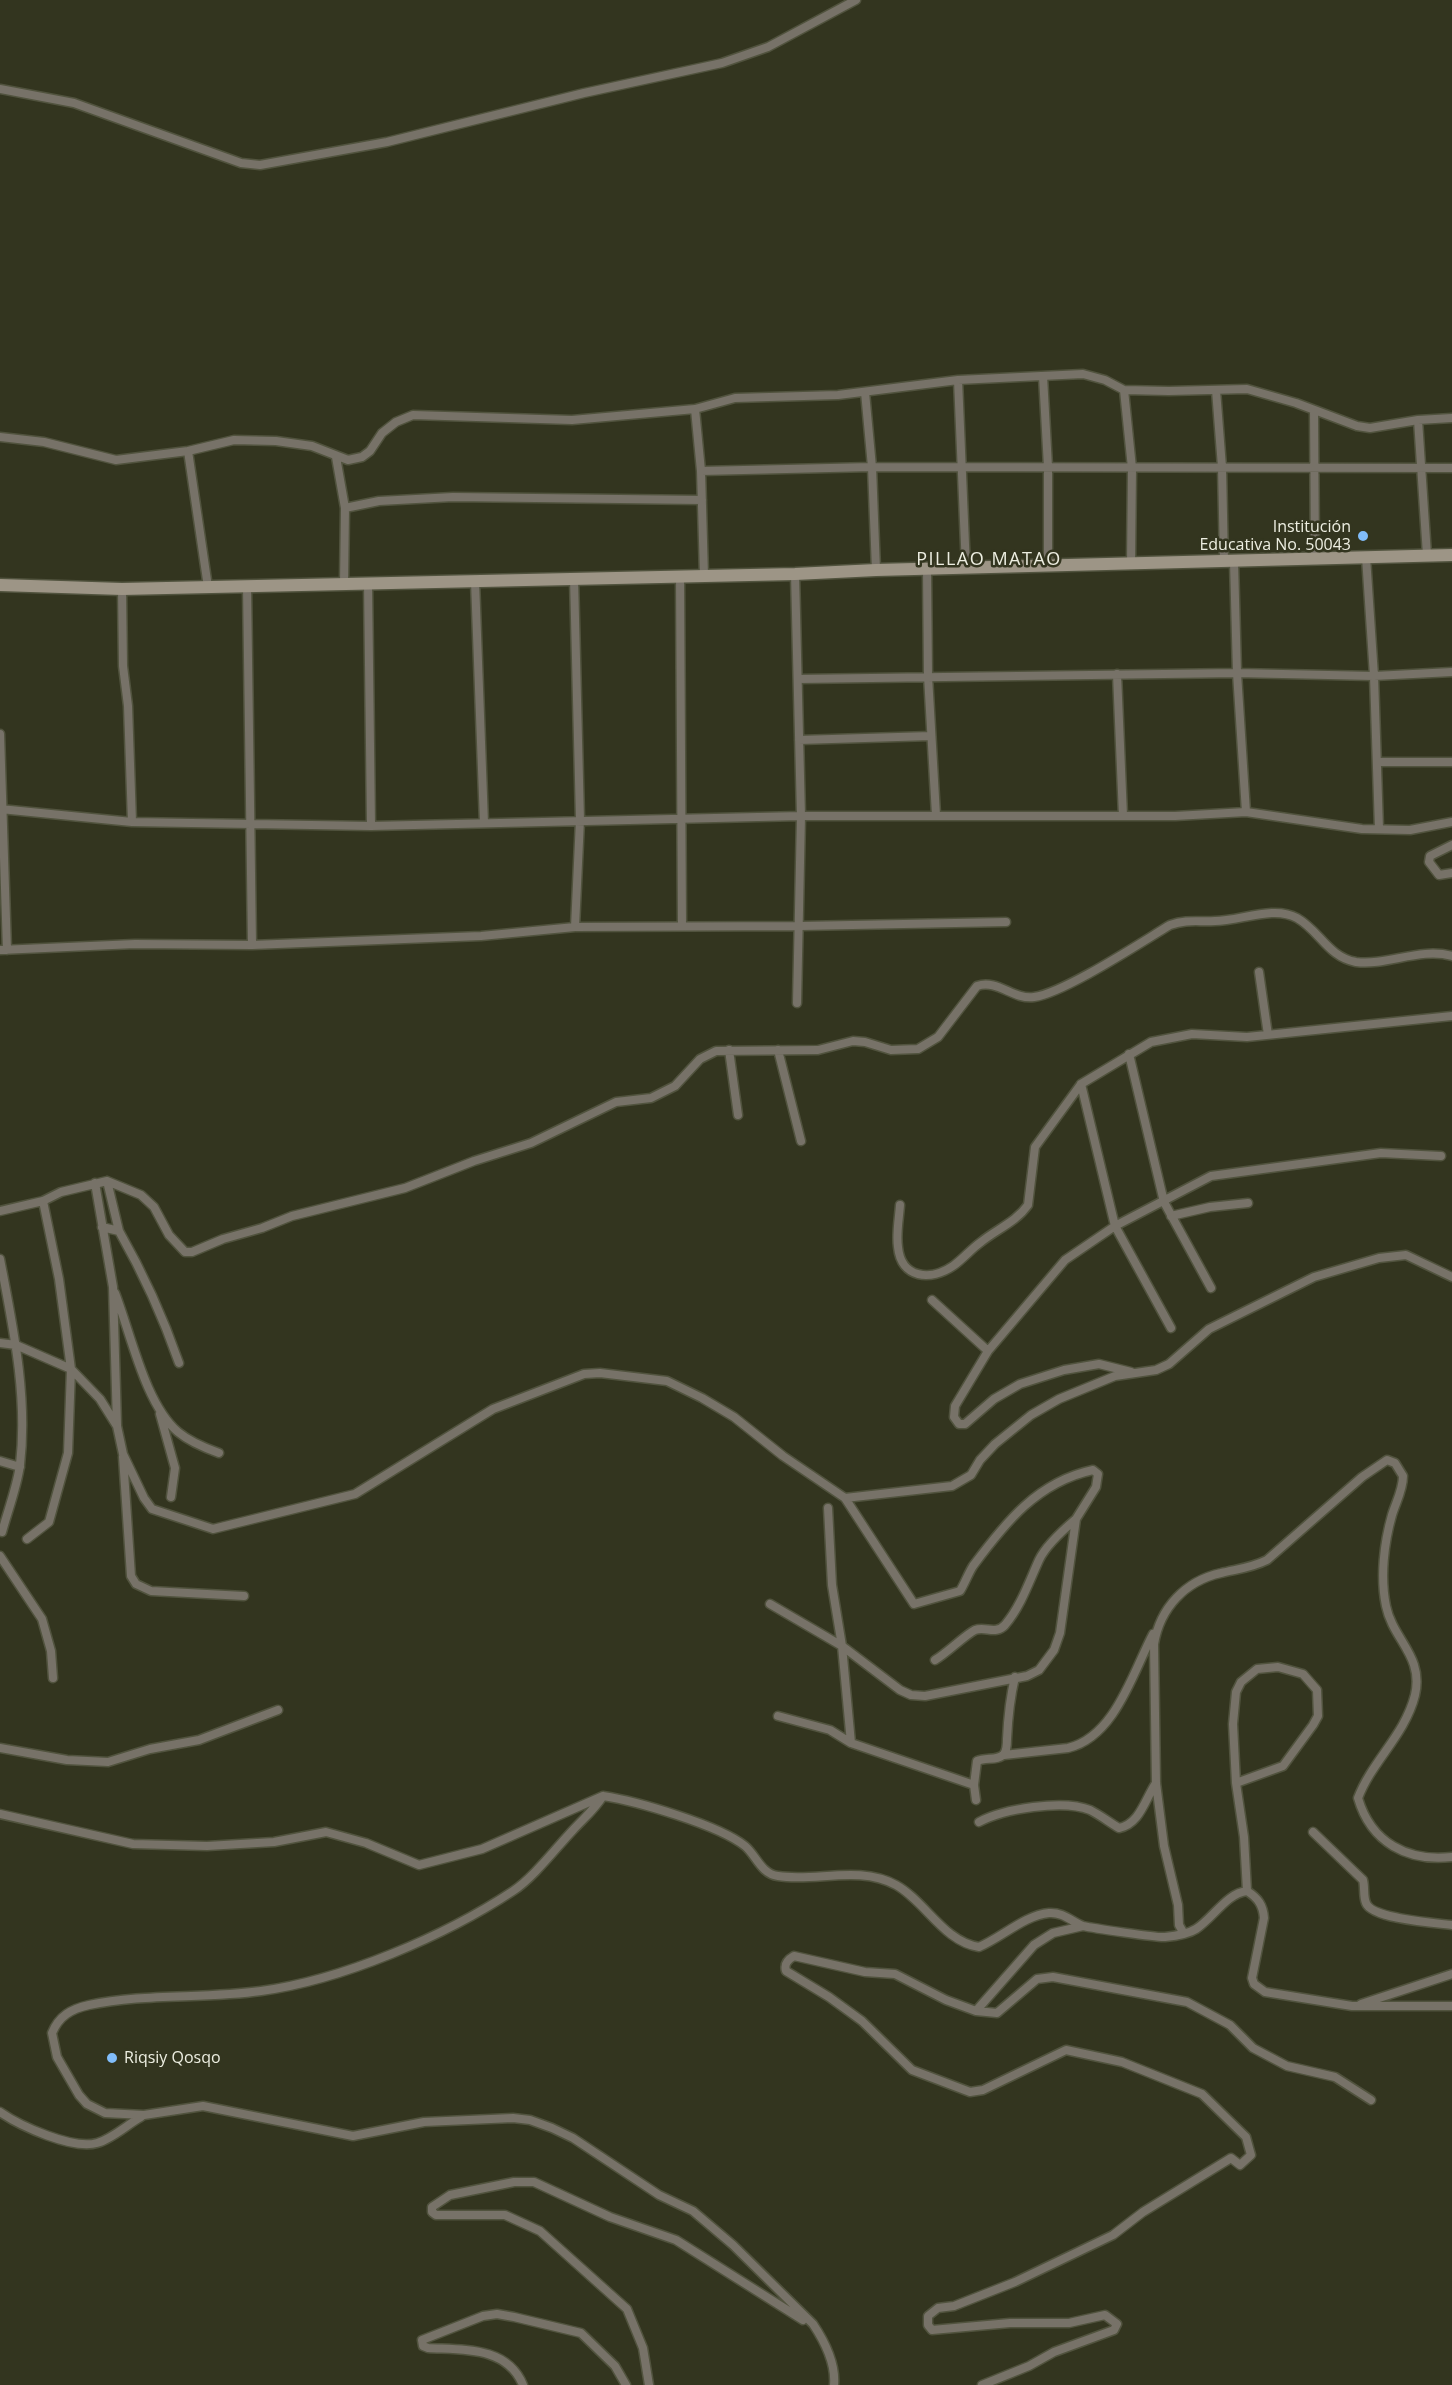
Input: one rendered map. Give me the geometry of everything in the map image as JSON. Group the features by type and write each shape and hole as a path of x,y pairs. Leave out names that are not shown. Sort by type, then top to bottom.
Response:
{"street":[{"path":"0,89 74,103 241,163 260,165 387,142 584,93 722,63 768,47 856,0"},
{"path":"0,437 44,442 116,460 188,451 234,440 276,441 312,446 348,460 363,457 382,433 396,422 413,415 572,420 696,409 735,398 865,392 958,380 1083,374 1105,380 1124,390 1247,388 1370,428 1418,420 1452,418"},
{"path":"1043,376 1048,467 1048,565"},
{"path":"958,380 966,568"},
{"path":"1124,390 1132,468 1131,564"},
{"path":"1216,390 1246,812"},
{"path":"865,392 872,467 876,570"},
{"path":"696,409 701,471 704,576"},
{"path":"1314,410 1312,465 1315,560"},
{"path":"1418,420 1427,555"},
{"path":"188,451 208,587"},
{"path":"336,457 345,508 344,584"},
{"path":"701,471 963,466 1132,468 1312,465 1452,468"},
{"path":"345,508 379,501 453,497 702,500"},
{"path":"0,585 122,589 795,574 1452,555"},
{"path":"1366,557 1374,676 1379,829"},
{"path":"927,570 928,676 936,815"},
{"path":"795,574 801,816 801,926 797,1003"},
{"path":"680,576 682,926"},
{"path":"574,578 580,820 575,927"},
{"path":"475,580 484,823"},
{"path":"368,583 371,826"},
{"path":"247,586 252,945"},
{"path":"122,589 123,666 128,706 132,822"},
{"path":"798,679 1117,674 1374,676 1452,672"},
{"path":"1117,674 1123,816"},
{"path":"0,734 3,950 135,944 252,945 481,936 575,927 1006,922"},
{"path":"799,740 931,736"},
{"path":"1377,762 1452,762"},
{"path":"2,809 132,822 371,826 801,816 1175,816 1246,812 1379,829 1410,830 1452,822"},
{"path":"1452,845 1430,856 1429,862 1439,875 1452,873"},
{"path":"0,1211 43,1201 61,1192 107,1181 141,1195 154,1207 174,1243 185,1252 192,1252 292,1216 405,1188 474,1161 531,1143 616,1102 651,1098 675,1086 707,1054 729,1050 818,1050 853,1041 865,1041 891,1050 918,1049 938,1037 977,986 992,984 1016,996 1027,998 1051,992 1170,925 1185,920 1215,921 1267,914 1288,915 1305,924 1334,953 1347,960 1361,962 1419,955 1452,956"},
{"path":"1259,972 1268,1035"},
{"path":"900,1205 898,1246 907,1269 918,1276 932,1276 952,1267 982,1241 1023,1212 1028,1205 1035,1147 1081,1084 1150,1042 1184,1035 1268,1035 1452,1016"},
{"path":"729,1050 738,1115"},
{"path":"778,1050 801,1141"},
{"path":"1129,1054 1164,1202 1210,1288"},
{"path":"1081,1084 1115,1226 1171,1328"},
{"path":"1131,1372 1099,1364 1064,1370 1008,1389 965,1424 959,1424 954,1417 955,1406 988,1352 1065,1260 1115,1226 1211,1176 1381,1153 1441,1156"},
{"path":"107,1181 119,1231 164,1320 179,1363"},
{"path":"95,1183 113,1287 141,1369 159,1411 175,1468 171,1497"},
{"path":"27,1539 49,1522 68,1453 71,1369 59,1279 43,1201"},
{"path":"1171,1216 1210,1207 1248,1203"},
{"path":"102,1227 119,1231"},
{"path":"845,1498 952,1486 971,1475 980,1460 995,1444 1031,1415 1059,1400 1131,1372 1156,1370 1169,1364 1209,1329 1314,1277 1379,1258 1406,1255 1452,1277"},
{"path":"0,1259 16,1345 22,1402 20,1467 2,1532"},
{"path":"113,1287 117,1426 123,1454 131,1576 136,1584 152,1591 244,1596"},
{"path":"932,1300 988,1352"},
{"path":"0,1343 16,1345 71,1369 100,1399 117,1426"},
{"path":"123,1454 144,1498 152,1509 213,1529 355,1494 493,1409 577,1377 600,1373 667,1381 734,1417 783,1455 845,1498 914,1604 960,1591 972,1569 1005,1524 1024,1504 1066,1478 1093,1470 1098,1474 1099,1479 1076,1520 1039,1558 1028,1587 1004,1626 993,1630 982,1628 972,1631 952,1650 934,1660"},
{"path":"159,1411 178,1432 197,1445 219,1453"},
{"path":"976,1800 974,1785 977,1761 1004,1755 1078,1746 1095,1736 1132,1683 1157,1626 1172,1601 1202,1579 1254,1567 1267,1560 1380,1462 1387,1460 1395,1462 1403,1476 1403,1485 1386,1537 1386,1605 1391,1623 1415,1663 1416,1692 1399,1735 1363,1785 1358,1798 1367,1819 1394,1848 1419,1857 1452,1857"},
{"path":"0,1461 20,1467"},
{"path":"828,1509 832,1585 842,1646 851,1743"},
{"path":"770,1604 842,1646 900,1690 911,1695 925,1696 957,1692 1027,1676 1039,1670 1058,1640 1072,1565 1076,1520"},
{"path":"0,1556 42,1619 51,1651 52,1678"},
{"path":"1157,1626 1154,1644 1156,1783 1164,1846 1178,1905 1179,1925 1183,1932"},
{"path":"1236,1782 1283,1766 1313,1725 1318,1716 1317,1690 1303,1674 1293,1670 1268,1667 1257,1669 1241,1682 1234,1703 1236,1782 1244,1837 1247,1891 1260,1904 1264,1918 1253,1967 1254,1984 1265,1992 1352,2006 1452,2006"},
{"path":"1004,1755 1008,1707 1015,1677"},
{"path":"0,1749 67,1760 108,1762 150,1749 199,1740 278,1710"},
{"path":"778,1716 830,1730 851,1743 974,1785"},
{"path":"979,1822 992,1815 1058,1805 1091,1811 1119,1828 1125,1827 1140,1813 1144,1801 1156,1783"},
{"path":"0,1814 133,1844 207,1846 274,1842 326,1832 366,1843 419,1865 482,1849 603,1796 632,1800 720,1832 745,1846 763,1869 776,1876 846,1875 876,1878 894,1884 960,1941 969,1946 979,1947 1034,1917 1048,1913 1062,1914 1083,1926 1164,1938 1195,1930 1235,1894 1247,1891"},
{"path":"603,1796 593,1813 515,1890 447,1928 390,1953 315,1979 264,1991 103,2003 75,2009 60,2017 51,2040 69,2078 87,2104 105,2113 144,2115 203,2106 353,2136 424,2122 530,2120 573,2138 659,2195 693,2211 733,2245 817,2331 833,2366 834,2385"},
{"path":"1313,1832 1364,1880 1366,1903 1369,1908 1385,1915 1452,1925"},
{"path":"976,2011 1034,1945 1053,1933 1083,1926"},
{"path":"982,2385 1029,2366 1054,2352 1114,2330 1117,2324 1105,2315 1069,2322 1010,2323 932,2330 928,2325 928,2316 938,2308 954,2306 1015,2282 1113,2235 1143,2212 1232,2158 1235,2163 1240,2164 1251,2155 1246,2137 1202,2094 1122,2062 1066,2050 983,2090 970,2092 912,2070 862,2021 829,1997 786,1971 787,1960 794,1956 865,1972 895,1974 946,2000 976,2011 997,2013 1037,1979 1053,1977 1187,2002 1230,2025 1253,2048 1287,2066 1335,2077 1371,2100"},
{"path":"1352,2006 1452,1974"},
{"path":"0,2112 14,2121 83,2144 98,2143 144,2115"},
{"path":"649,2385 643,2348 627,2309 540,2231 505,2215 436,2216 432,2212 432,2207 450,2195 514,2182 534,2182 610,2217 676,2241 783,2306 817,2331"},
{"path":"523,2385 517,2373 506,2362 488,2352 428,2348 423,2346 422,2340 483,2316 497,2314 514,2317 581,2333 615,2366 626,2385"}],"place":[{"name":"Institución Educativa No. 50043","path":"1363,536"},
{"name":"Riqsiy Qosqo","path":"112,2058"}],"district":[{"name":"PILLAO MATAO","path":"989,560"}]}
